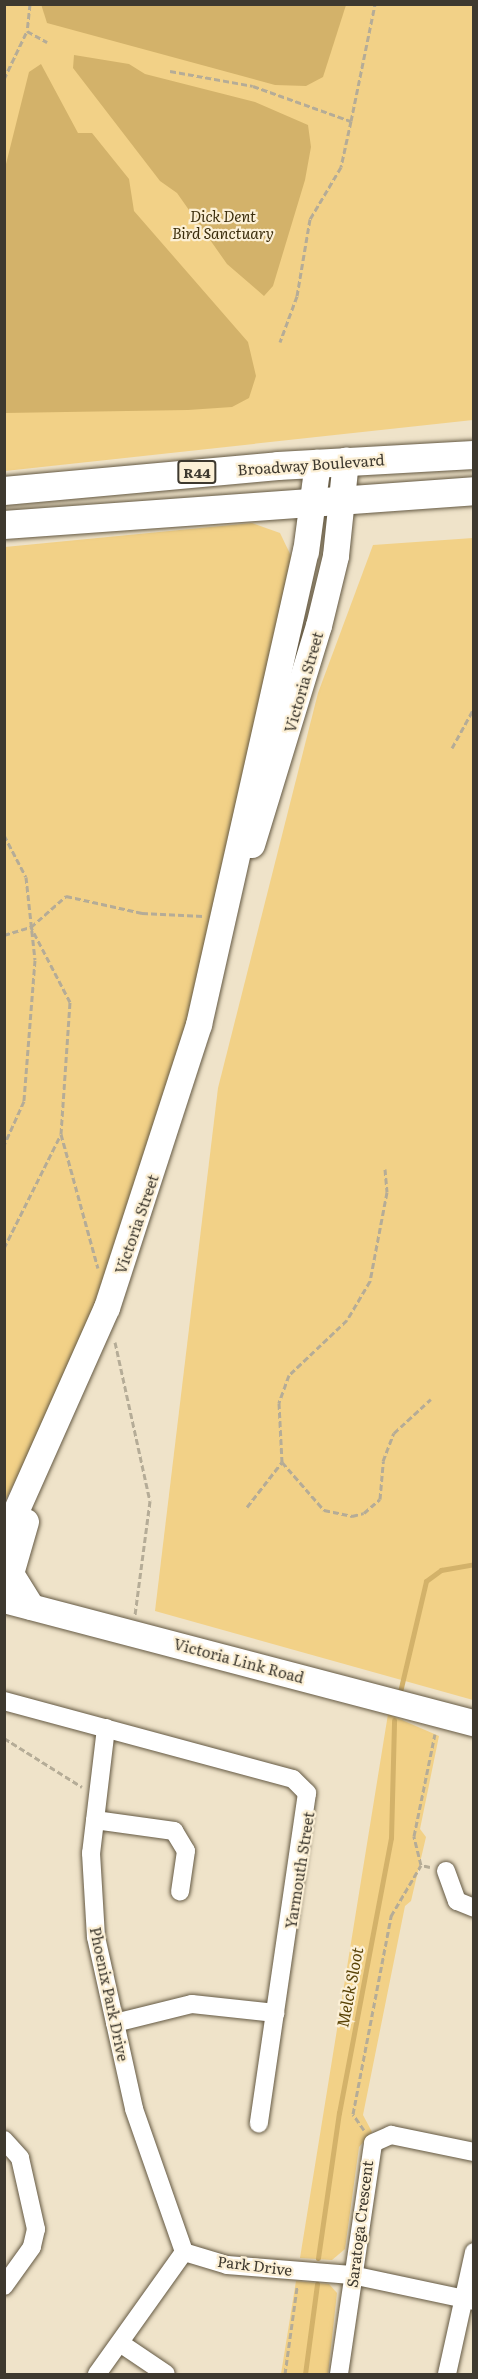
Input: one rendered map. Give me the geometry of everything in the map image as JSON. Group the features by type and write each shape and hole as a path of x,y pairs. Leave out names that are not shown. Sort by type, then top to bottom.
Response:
{"main road":[{"name":"Broadway Boulevard","path":"4,491 332,462 474,455"},
{"name":"Victoria Street","path":"4,1539 107,1308 150,1186 230,907 267,804 310,660 336,556 342,501 332,462"},
{"name":"Victoria Street","path":"230,907 257,753 313,503 332,462"},
{"path":"4,525 474,491"},
{"path":"32,1607 14,1580 12,1561 40,1484 42,1455"},
{"name":"Victoria Link Road","path":"4,1600 474,1723"}],"street":[{"path":"4,1701 106,1728"},
{"name":"Phoenix Park Drive","path":"106,1728 95,1820 94,1918 134,2109 184,2252"},
{"name":"Yarmouth Street","path":"106,1728 293,1779 307,1793 259,2124"},
{"path":"95,1820 174,1831 186,1851 180,1892"},
{"path":"446,1871 458,1901 474,1908"},
{"path":"115,2023 192,2004 276,2013"},
{"name":"Saratoga Crescent","path":"339,2374 373,2143 391,2135 474,2152"},
{"path":"4,2140 20,2158 36,2229 32,2247 4,2286"},
{"path":"97,2374 184,2252"},
{"name":"Park Drive","path":"184,2252 227,2265 352,2275 468,2300"},
{"path":"447,2374 468,2300 474,2252"},
{"path":"120,2343 166,2374"}],"path":[{"path":"4,79 27,31 30,4"},
{"path":"280,342 297,296 310,219 340,167 375,4"},
{"path":"27,31 47,42"},
{"path":"170,71 253,86 351,121"},
{"path":"452,748 474,708"},
{"path":"4,835 26,877 35,960 24,1101 4,1145"},
{"path":"4,935 32,927 66,896 142,913 230,907"},
{"path":"32,927 70,1002 62,1134 99,1273"},
{"path":"4,1248 62,1134"},
{"path":"384,1169 383,1223 370,1281 347,1320 289,1375 279,1403 282,1462 324,1510 352,1516 364,1513 380,1499 383,1461 394,1433 431,1399"},
{"path":"107,1308 150,1501 141,1596 129,1632"},
{"path":"247,1507 282,1462"},
{"path":"373,2143 353,2114 391,1916 421,1865 414,1836 440,1714"},
{"path":"4,1738 99,1798"},
{"path":"421,1865 446,1871"},
{"path":"285,2374 299,2270"}],"green space":[{"name":"Dick Dent Bird Sanctuary","path":"4,5 473,5 473,420 5,471"},
{"path":"252,523 280,533 293,560 185,1043 119,1249 69,1374 5,1501 5,547"},
{"path":"474,538 473,1700 155,1611 218,1088 318,693 373,545"},
{"path":"388,1714 439,1736 420,1829 426,1837 411,1901 405,1906 363,2115 372,2132 359,2147 345,2249 332,2260 300,2258"},
{"path":"296,2281 329,2284 337,2293 328,2374 281,2374"}],"shaded area":[{"path":"41,4 346,5 323,77 306,86 275,85 47,23"},
{"path":"74,55 129,64 145,74 255,102 308,125 311,147 305,180 273,286 264,296 227,264 177,193 160,181 73,68"},
{"path":"41,64 78,133 92,133 129,179 134,211 248,342 256,376 249,398 232,407 188,410 5,413 5,168 29,72"}],"waterway":[{"name":"Melck Sloot","path":"400,1692 426,1581 441,1570 474,1564"},
{"name":"Melck Sloot","path":"318,2258 339,2113 391,1838 394,1720"},
{"path":"305,2374 317,2284"}]}
